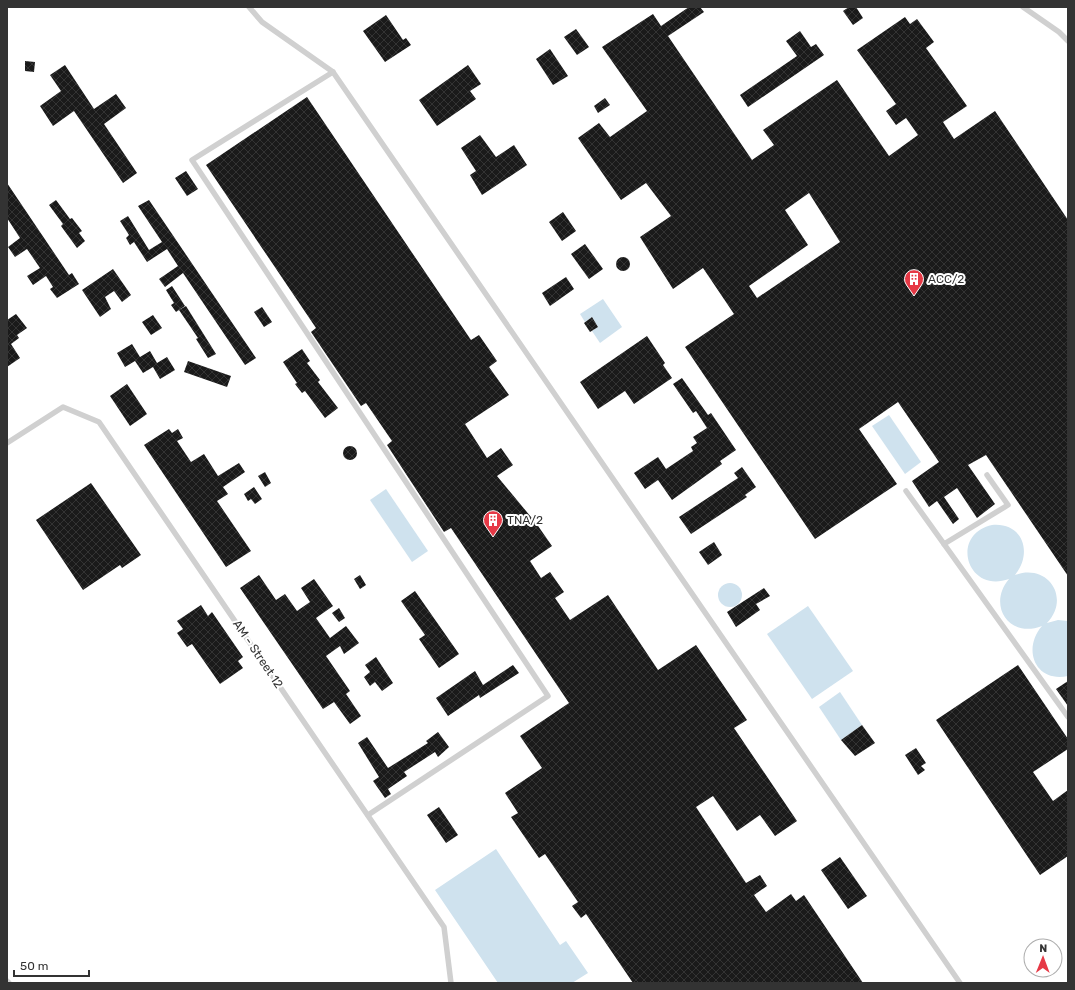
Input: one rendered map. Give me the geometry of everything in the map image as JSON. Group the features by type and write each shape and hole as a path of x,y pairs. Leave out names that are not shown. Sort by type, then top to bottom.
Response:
{"lane":[{"path":"249,7 262,22 333,72 960,983"},
{"path":"1023,7 1060,32 1068,41"},
{"path":"333,72 192,160 548,696 368,815"},
{"name":"AM - Street 12","path":"7,443 63,407 99,422 444,927 451,983"},
{"path":"944,544 1008,505 987,475"},
{"path":"906,491 1068,717"}],"water":[{"path":"603,299 622,327 600,343 592,331 598,327 592,317 585,322 580,314"},
{"path":"889,415 921,462 905,474 872,426"},
{"path":"386,489 428,551 412,562 370,500"},
{"path":"992,525 1003,525 1011,528 1018,534 1022,541 1024,549 1023,557 1015,575 1027,573 1037,574 1046,578 1052,585 1056,594 1057,603 1054,613 1047,623 1058,620 1068,621 1068,676 1057,677 1047,674 1040,669 1035,662 1033,644 1036,635 1042,626 1030,629 1020,628 1011,624 1005,617 1001,609 1000,599 1003,589 1009,579 994,581 982,578 974,571 969,561 968,550 971,539 979,531"},
{"path":"730,583 735,584 741,590 741,600 735,606 730,607 725,606 719,600 718,595 719,590 725,584"},
{"path":"808,606 853,671 812,699 767,634"},
{"path":"840,692 862,725 841,740 819,707"},
{"path":"496,849 560,945 566,941 588,973 572,983 498,983 435,890"}],"building":[{"name":"ACC/2","path":"689,7 700,7 704,12 668,36 752,160 774,145 763,130 837,80 889,156 918,135 906,118 896,125 886,111 896,104 857,50 905,17 910,24 917,19 934,42 926,48 967,106 943,122 954,139 995,111 1068,220 1068,576 986,455 968,465 995,504 977,518 957,488 944,497 959,519 953,524 937,501 929,507 912,481 939,462 898,402 859,429 897,484 815,539 685,347 734,314 703,268 673,289 640,237 671,216 646,183 621,200 578,138 599,123 610,137 647,111 602,47 653,14 661,26","holes":["809,193 840,242 757,298 749,286 808,245 785,210"]},
{"path":"849,7 856,7 863,18 853,25 843,11"},
{"path":"386,15 403,40 406,38 411,45 385,62 363,31"},
{"path":"576,29 589,47 577,55 564,37"},
{"path":"800,31 811,47 816,44 824,55 748,107 740,95 797,56 786,41"},
{"path":"550,49 568,76 553,85 536,59"},
{"path":"25,61 35,62 34,72 25,71"},
{"path":"65,65 94,109 116,94 126,108 104,124 137,173 123,183 74,111 53,126 40,106 61,91 50,75"},
{"path":"468,65 481,84 470,91 476,99 437,126 419,100"},
{"name":"TNA/2","path":"307,97 471,340 479,335 497,361 489,367 509,395 465,424 487,458 501,448 513,465 497,476 536,523 552,546 530,561 541,578 550,572 564,592 555,598 570,620 608,595 658,670 696,645 747,720 734,728 797,821 775,836 760,815 737,831 713,796 696,807 746,883 760,875 767,886 754,895 766,912 791,894 796,901 804,895 863,983 633,983 586,914 581,918 572,906 578,902 545,854 539,858 511,817 518,813 505,793 542,768 520,736 569,703 451,528 444,532 387,445 392,441 366,403 361,406 311,332 316,328 206,165"},
{"path":"605,98 610,105 598,113 594,106"},
{"path":"480,135 496,157 514,145 527,165 482,195 470,175 476,171 461,148"},
{"path":"186,171 198,189 187,196 175,178"},
{"path":"7,183 69,275 72,273 79,284 57,298 50,289 53,287 46,276 33,285 27,276 40,268 27,249 15,257 8,247 20,238 7,218"},
{"path":"56,200 70,219 72,218 82,231 79,233 85,241 77,248 61,226 63,224 49,205"},
{"path":"149,200 256,358 245,365 183,273 165,287 159,279 178,266 167,249 147,262 134,242 130,245 126,238 129,235 120,221 128,216 149,250 162,242 138,206"},
{"path":"563,212 576,231 562,241 549,222"},
{"path":"585,244 603,269 589,279 571,254"},
{"path":"620,257 626,257 630,261 630,267 626,271 620,271 616,267 616,261"},
{"path":"113,269 131,295 122,302 114,291 105,297 111,309 100,317 82,290"},
{"path":"566,277 574,289 550,306 542,293"},
{"path":"172,286 185,306 176,312 171,305 174,303 166,290"},
{"path":"186,306 216,354 208,358 196,339 198,338 179,310"},
{"path":"262,307 272,322 264,327 254,312"},
{"path":"16,314 27,328 17,335 19,338 11,344 20,358 7,367 7,320"},
{"path":"153,315 162,328 151,335 142,322"},
{"path":"592,317 598,327 590,332 584,323"},
{"path":"647,336 665,363 663,365 672,378 634,404 625,391 598,409 580,382"},
{"path":"132,344 140,357 150,351 157,363 167,357 175,370 160,379 153,367 143,373 135,361 125,367 117,353"},
{"path":"302,349 310,361 307,363 320,380 318,382 338,408 325,418 305,391 302,393 295,384 297,383 283,362"},
{"path":"188,361 231,376 227,387 184,372"},
{"path":"682,378 708,415 711,413 736,450 720,461 722,464 672,500 658,480 645,489 634,473 658,457 666,469 693,451 691,447 697,443 693,437 707,428 696,411 693,413 673,384"},
{"path":"127,384 147,414 130,426 110,396"},
{"path":"169,429 172,433 178,429 183,438 177,441 191,462 204,454 218,476 239,463 245,472 223,487 228,494 217,501 251,551 226,567 144,445"},
{"path":"350,446 355,448 357,453 355,458 350,460 345,458 343,453 345,448"},
{"path":"742,467 756,487 745,495 747,497 691,534 679,517 738,478 734,473"},
{"path":"265,472 271,483 265,487 258,476"},
{"path":"91,483 141,555 122,568 120,565 83,590 36,520"},
{"path":"254,487 262,499 255,504 251,499 248,501 244,494"},
{"path":"714,542 722,555 708,565 699,552"},
{"path":"259,575 276,600 285,594 297,611 310,602 301,588 314,579 333,606 316,618 330,638 346,626 359,643 344,654 340,646 326,656 350,691 346,694 361,716 350,724 334,702 323,709 240,588"},
{"path":"360,575 366,585 360,589 354,579"},
{"path":"764,588 770,596 756,604 760,610 736,627 727,612"},
{"path":"415,591 459,654 439,668 419,639 425,635 401,601"},
{"path":"201,605 208,616 212,612 243,657 238,661 243,668 220,684 192,644 187,647 177,633 183,629 177,621"},
{"path":"339,608 345,618 339,622 332,613"},
{"path":"376,657 393,683 382,691 375,682 370,686 364,677 370,672 365,665"},
{"path":"513,665 519,673 480,698 479,695 448,716 436,698 475,671 483,685"},
{"path":"1018,665 1068,739 1068,749 1033,772 1053,801 1068,790 1068,856 1040,875 936,720"},
{"path":"1068,681 1068,706 1056,689"},
{"path":"862,725 875,743 855,756 841,740"},
{"path":"438,732 449,747 438,757 435,752 404,772 407,776 388,789 391,794 385,798 373,781 379,777 358,743 367,737 388,768 428,743 426,741"},
{"path":"916,748 926,763 921,766 925,770 918,775 905,755"},
{"path":"439,807 458,835 446,843 427,815"},
{"path":"840,857 867,896 848,909 821,870"}],"place":[{"name":"ACC/2","path":"914,296"},
{"name":"TNA/2","path":"493,537"}]}
